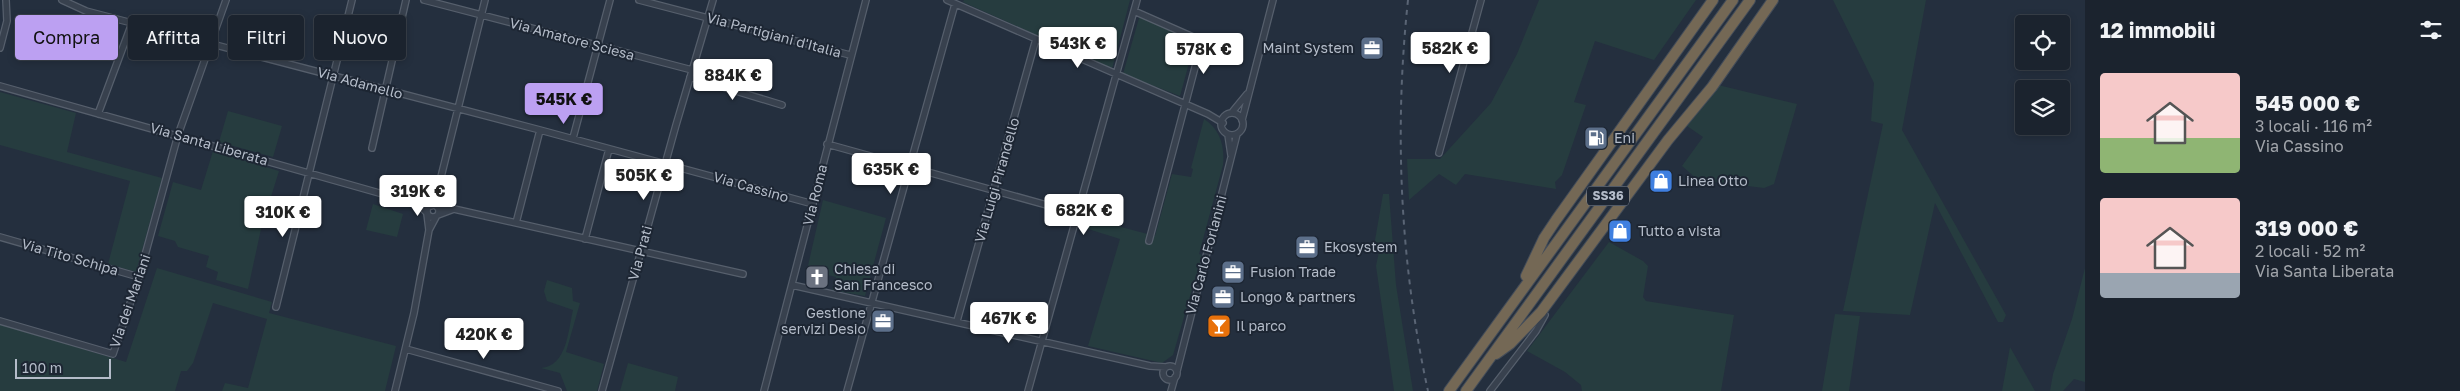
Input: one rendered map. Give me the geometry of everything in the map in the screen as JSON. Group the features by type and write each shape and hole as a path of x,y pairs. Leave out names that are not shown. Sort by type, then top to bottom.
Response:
{"highway":[{"path":"1516,299 1544,238 1713,0"},
{"name":"SS36","path":"1449,391 1733,0"},
{"name":"SS36","path":"1466,391 1750,0"},
{"path":"1489,358 1510,344 1543,314 1668,140 1712,87 1773,0"}],"street":[{"path":"0,48 7,21 6,0"},
{"name":"Via Adamello","path":"62,0 86,11 128,23"},
{"name":"Via dei Mariani","path":"218,23 226,0"},
{"path":"276,307 352,0"},
{"path":"372,148 406,0"},
{"name":"Via Amatore Sciesa","path":"424,0 692,70"},
{"path":"395,391 406,349 430,230 437,216 434,206 485,0"},
{"path":"573,138 610,0"},
{"name":"Via Partigiani d'Italia","path":"639,0 850,55"},
{"name":"Via Prati","path":"602,391 665,163 713,0"},
{"name":"Via Roma","path":"764,391 850,55 866,0"},
{"path":"947,0 1186,104 1223,123"},
{"path":"1028,391 1079,214 1137,0"},
{"path":"1250,90 1233,111 1227,115 1223,123 1223,131 1228,135 1237,134 1242,120 1250,90 1273,0"},
{"path":"1439,153 1481,0"},
{"path":"847,391 955,4"},
{"path":"1134,11 1202,41 1149,241"},
{"path":"98,114 128,35"},
{"name":"Via Luigi Pirandello","path":"957,321 1036,39"},
{"name":"Via Adamello","path":"218,45 457,108"},
{"name":"Via dei Mariani","path":"0,321 113,354 139,277 178,135 205,60"},
{"path":"690,77 782,105"},
{"name":"Via Santa Liberata","path":"0,86 418,204 454,209 743,274"},
{"name":"Via Cassino","path":"457,108 813,204"},
{"path":"1233,111 1239,113 1242,120"},
{"path":"1208,114 1227,115"},
{"path":"516,223 540,130"},
{"name":"Via Carlo Forlanini","path":"1169,391 1176,374 1237,134"},
{"name":"Via Carlo Forlanini","path":"1228,135 1231,159"},
{"path":"827,144 1079,214"},
{"path":"585,239 610,149"},
{"name":"Via Santa Liberata","path":"418,204 427,213"},
{"path":"427,213 434,206"},
{"path":"427,213 430,217 437,216 454,209"},
{"path":"427,213 430,230"},
{"name":"Via Tito Schipa","path":"0,237 139,277"},
{"path":"792,285 1150,366 1174,368 1176,374 1169,379 1150,366"},
{"path":"1490,391 1536,330 1543,314"},
{"path":"406,349 558,391"},
{"name":"Via Carlo Forlanini","path":"1167,367 1181,351"},
{"path":"1165,376 1167,367"},
{"name":"Via Carlo Forlanini","path":"1165,376 1169,391"}],"green space":[{"path":"964,0 1130,0 1112,69 963,2"},
{"path":"1539,0 1696,0 1654,60 1595,41 1574,102 1586,105 1562,175 1555,182 1556,189 1465,174 1456,185 1439,174 1409,200 1407,159 1440,159 1491,103 1517,54"},
{"path":"1833,0 1926,0 1902,130 2006,315 2003,322 1998,322 1935,203 1910,315 1843,311 1883,124 1871,121 1874,83"},
{"path":"1140,15 1195,41 1180,96 1123,74"},
{"path":"1718,85 1797,104 1774,184 1764,188 1698,180 1682,166 1703,137 1687,126"},
{"path":"0,92 76,113 67,152 162,178 136,272 108,264 130,181 0,145"},
{"path":"228,111 282,126 273,157 219,142"},
{"path":"1204,119 1218,133 1223,151 1223,165 1199,254 1202,255 1173,355 1162,363 1088,346 1120,239 1088,229 1091,219 1155,236 1172,174 1191,177 1193,169 1191,168"},
{"path":"213,151 279,171 261,229 248,289 216,280 218,272 206,267 209,256 178,247 175,241 158,236 173,182 201,190"},
{"path":"1383,194 1389,194 1396,285 1413,391 1394,391 1376,266 1380,247 1374,246"},
{"path":"823,200 886,218 865,296 832,290 836,277 807,270"},
{"path":"373,204 403,214 397,237 366,230"},
{"path":"1609,242 1643,261 1648,266 1643,297 1646,301 1734,315 1721,391 1582,391 1581,385 1565,372 1527,351"},
{"path":"157,268 272,302 269,313 396,346 385,391 222,391 225,383 248,388 267,319 213,303 193,363 187,371 181,371 175,391 0,391 0,324 126,362"},
{"path":"2085,268 2085,382 2074,379 2063,391 2050,391 2053,374 2072,319"},
{"path":"547,280 572,288 573,301 580,303 566,352 604,364 597,391 567,391 560,373 541,368 550,366 561,354 568,337 573,310 547,301 544,291"},
{"path":"1835,314 1860,316 1849,391 1822,391"},
{"path":"2010,347 2035,391 2002,391"},
{"path":"628,363 678,377 675,391 620,391"}],"railway":[{"path":"1408,0 1401,98 1402,196 1411,294 1428,391"}],"place":[{"name":"Maint System","path":"1372,48"},
{"name":"Eni","path":"1596,138"},
{"name":"Linea Otto","path":"1661,181"},
{"name":"Tutto a vista","path":"1620,231"},
{"name":"Ekosystem","path":"1307,247"},
{"name":"Fusion Trade","path":"1233,272"},
{"name":"Chiesa di San Francesco","path":"817,277"},
{"name":"Longo & partners","path":"1223,297"},
{"name":"Gestione servizi Desio","path":"883,321"},
{"name":"Il parco","path":"1219,326"}]}
